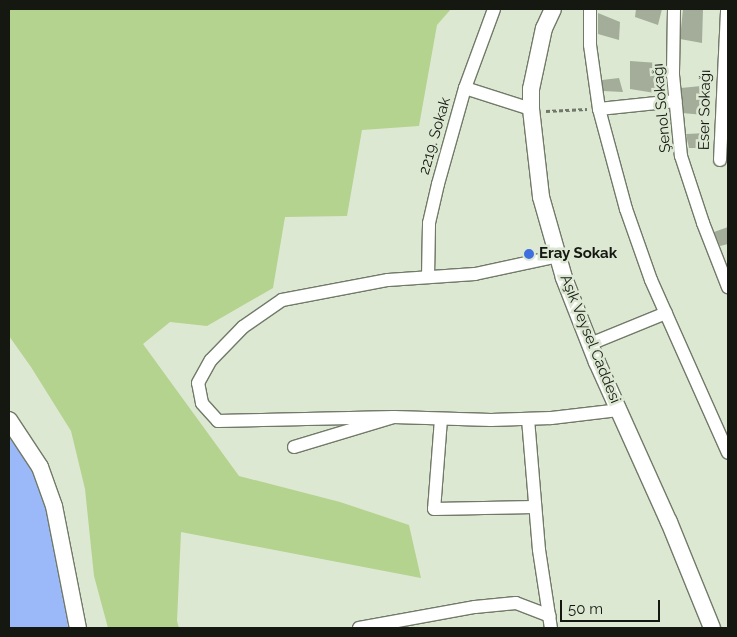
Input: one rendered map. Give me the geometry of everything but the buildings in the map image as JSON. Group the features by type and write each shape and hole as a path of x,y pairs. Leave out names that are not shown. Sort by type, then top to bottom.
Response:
{"street":[{"name":"2219. Sokak","path":"428,277 429,223 465,88 494,9"},
{"name":"Aşık Veysel Caddesi","path":"553,9 544,28 531,89 531,109 542,198 564,278 590,344 669,522 712,628"},
{"path":"590,9 590,45 599,108 626,209 651,280 728,453"},
{"name":"Şenol Sokağı","path":"674,9 673,76 681,156 703,223 728,287"},
{"name":"Eser Sokağı","path":"720,160 723,60 727,9"},
{"path":"465,88 531,109"},
{"path":"599,108 676,101"},
{"path":"558,256 475,274 388,280 282,300 243,327 211,360 198,383 202,403 218,421 394,417 528,419 619,410"},
{"path":"590,344 666,313"},
{"path":"294,447 394,417"},
{"path":"441,419 434,510 534,507"},
{"path":"528,419 534,507 551,622"},
{"path":"9,420 40,467 54,506 78,628"},
{"path":"359,628 475,607 516,602 551,622"}],"path":[{"path":"531,109 542,111 599,108"}],"green space":[{"path":"9,9 451,9 437,25 419,126 362,130 347,216 285,217 273,288 207,326 170,322 143,344 239,476 340,502 409,525 421,578 181,532 177,621 179,628 108,628 94,576 85,489 71,431 9,336"}],"water":[{"path":"9,428 22,438 47,502 62,562 68,628 9,628"}],"place":[{"name":"Eray Sokak","path":"529,254"}]}
